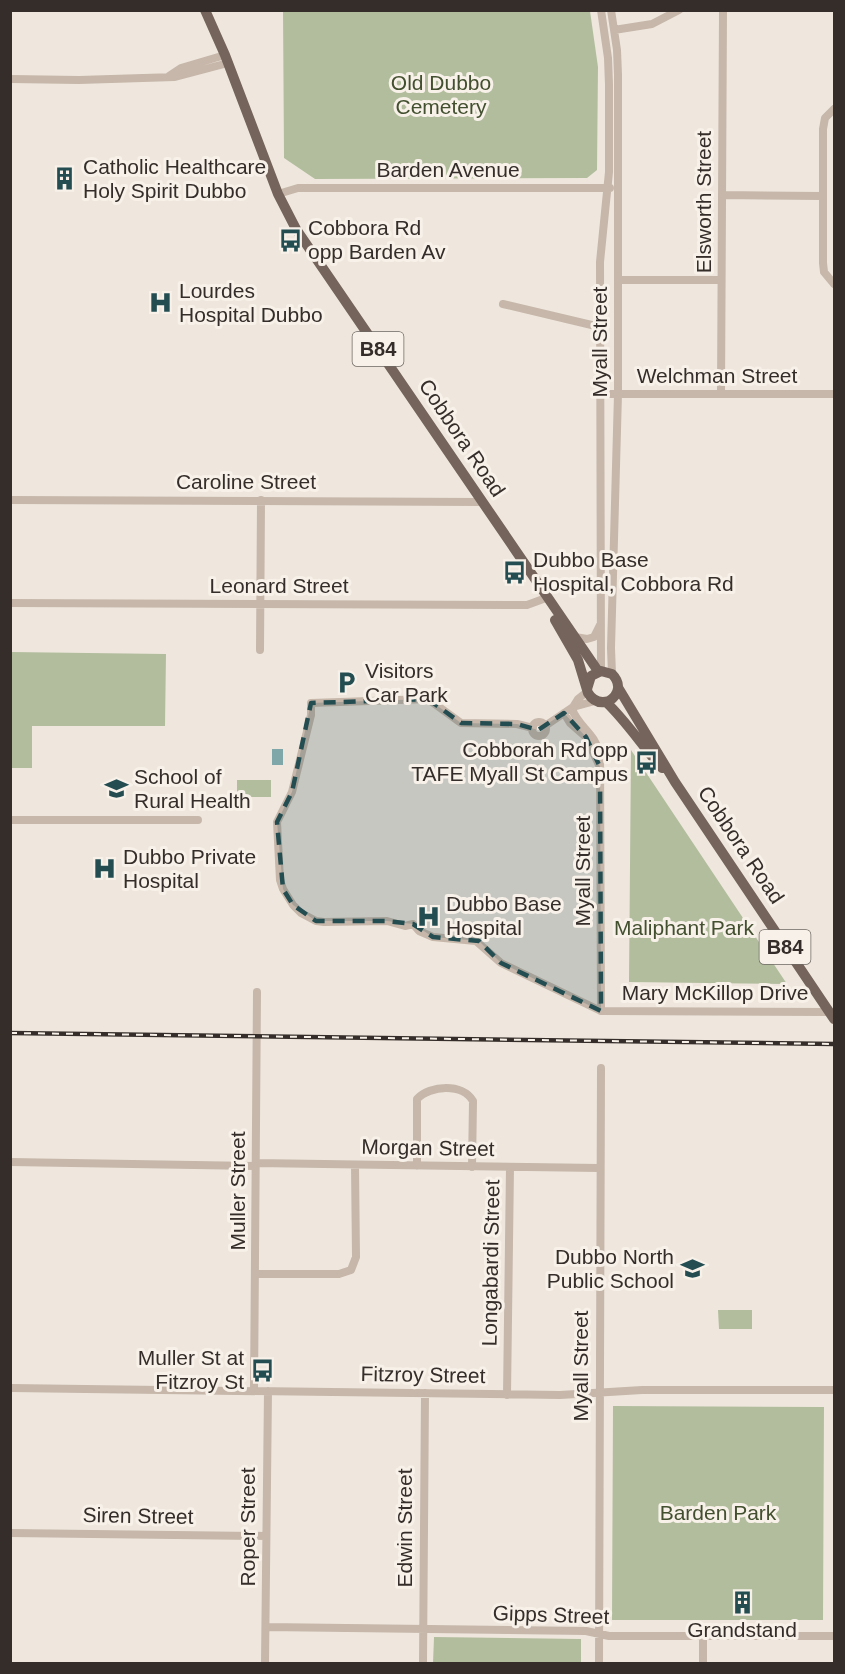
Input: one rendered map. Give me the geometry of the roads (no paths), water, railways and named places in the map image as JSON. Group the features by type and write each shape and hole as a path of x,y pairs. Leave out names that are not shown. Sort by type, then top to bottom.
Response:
{"main road":[{"name":"Cobbora Road","path":"205,10 227,59 278,194 296,230 546,598 555,606 573,637 600,671"},
{"name":"Cobbora Road","path":"546,598 549,610 578,660 587,690"},
{"path":"587,690 591,676 600,671 612,674"},
{"name":"B84","path":"612,674 618,681 619,689"},
{"name":"Cobbora Road","path":"619,689 675,782 832,1015"},
{"path":"601,702 615,698 619,689"},
{"name":"B84","path":"587,690 601,702"},
{"name":"Cobbora Road","path":"601,702 617,712 646,751 675,782"}],"street":[{"name":"Myall Street","path":"600,671 601,242 608,188 609,58 601,10"},
{"name":"Myall Street","path":"610,10 618,75 618,394 612,674"},
{"path":"614,30 652,24 679,10"},
{"name":"Elsworth Street","path":"721,394 723,10"},
{"path":"10,79 79,80 167,77 181,68 227,59"},
{"path":"834,109 825,118 823,129 822,196 824,272 834,284"},
{"name":"Barden Avenue","path":"278,194 298,188 618,188"},
{"path":"722,195 822,196"},
{"path":"618,280 721,280"},
{"path":"503,304 600,327"},
{"name":"Welchman Street","path":"600,394 834,394"},
{"name":"Caroline Street","path":"10,500 482,502"},
{"path":"260,650 261,500"},
{"name":"Leonard Street","path":"10,603 527,605 546,598"},
{"path":"573,637 582,639 594,637 601,621"},
{"path":"570,710 587,690"},
{"path":"601,702 570,710 545,726 546,731 541,736 535,735 533,728 517,724 461,723 428,699 311,703 311,715 292,792 277,822 280,880 283,890 301,913 316,921 390,921 405,926 413,924 419,931 433,937 477,941 501,963 601,1011"},
{"name":"Myall Street","path":"570,710 570,723 586,737 600,767 601,1011"},
{"path":"10,820 198,820"},
{"name":"Muller Street","path":"254,1390 257,992"},
{"name":"Mary McKillop Drive","path":"601,1011 832,1015"},
{"name":"Myall Street","path":"598,1664 601,1068"},
{"path":"417,1166 417,1099 423,1092 436,1089 463,1090 473,1101 472,1167"},
{"name":"Morgan Street","path":"10,1162 600,1168"},
{"path":"255,1274 339,1274 351,1270 356,1257 355,1165"},
{"name":"Longabardi Street","path":"507,1395 510,1167"},
{"name":"Fitzroy Street","path":"10,1388 507,1395 560,1395 642,1390 834,1390"},
{"name":"Roper Street","path":"265,1664 268,1391"},
{"name":"Edwin Street","path":"423,1664 424,1393"},
{"name":"Siren Street","path":"10,1533 266,1536"},
{"name":"Gipps Street","path":"266,1627 586,1631 609,1635 834,1636"},
{"path":"703,1635 703,1664"}],"water":[{"path":"272,749 283,749 283,765 272,765"}],"railway":[{"path":"10,1033 834,1044"}],"place":[{"name":"Catholic Healthcare Holy Spirit Dubbo","path":"65,179"},
{"name":"Cobbora Rd opp Barden Av","path":"290,240"},
{"name":"Lourdes Hospital Dubbo","path":"161,303"},
{"name":"Dubbo Base Hospital, Cobbora Rd","path":"515,572"},
{"name":"Visitors Car Park","path":"347,683"},
{"name":"Cobborah Rd opp TAFE Myall St Campus","path":"646,762"},
{"name":"School of Rural Health","path":"116,789"},
{"name":"Dubbo Private Hospital","path":"105,869"},
{"name":"Dubbo Base Hospital","path":"428,916"},
{"name":"Dubbo North Public School","path":"692,1269"},
{"name":"Muller St at Fitzroy St","path":"262,1370"},
{"name":"Grandstand","path":"742,1602"}],"park label":[{"name":"Old Dubbo Cemetery","path":"441,95"},
{"name":"Maliphant Park","path":"684,928"},
{"name":"Barden Park","path":"718,1513"}]}
